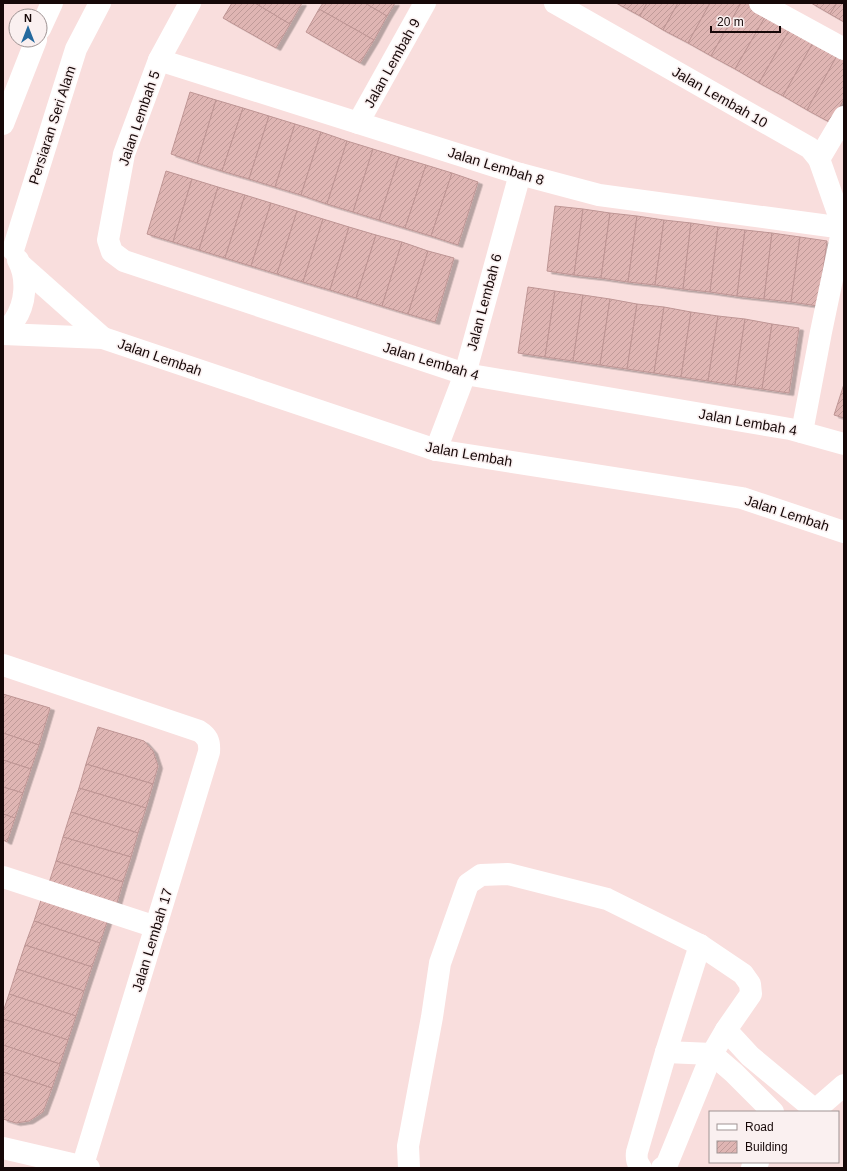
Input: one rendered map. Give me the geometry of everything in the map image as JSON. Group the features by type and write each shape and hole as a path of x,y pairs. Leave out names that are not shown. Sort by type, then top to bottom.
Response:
{"street":[{"name":"Persiaran Seri Alam","path":"12,252 76,49 100,3"},
{"name":"Jalan Lembah 5","path":"108,240 124,154 159,60 190,3"},
{"name":"Jalan Lembah 9","path":"358,123 425,3"},
{"path":"760,3 844,49"},
{"name":"Jalan Lembah 10","path":"564,5 810,148 819,159 844,227"},
{"path":"3,124 33,48"},
{"name":"Jalan Lembah 8","path":"159,60 520,174 599,195 844,227"},
{"path":"819,159 844,116"},
{"name":"Jalan Lembah 6","path":"436,450 464,374 520,174"},
{"path":"802,432 821,332 844,227"},
{"name":"Jalan Lembah 4","path":"108,240 112,252 124,261 464,374 782,427 844,444"},
{"path":"3,333 14,321 22,304 25,285 12,252"},
{"name":"Jalan Lembah","path":"12,252 103,338"},
{"name":"Jalan Lembah","path":"3,333 103,338 436,450 742,498 844,532"},
{"name":"Jalan Lembah 17","path":"3,666 186,726 204,734 210,745 84,1167"},
{"path":"409,1168 408,1146 432,1017 440,962 468,884 481,875 508,874 607,899 700,945 743,974 750,984 751,994 726,1030 712,1054 667,1164 662,1168"},
{"path":"3,877 156,927"},
{"path":"641,1168 636,1158 637,1152 666,1052 700,945"},
{"path":"726,1030 750,1056 814,1111 844,1085"},
{"path":"666,1052 712,1054 734,1072 772,1111"},
{"path":"3,1148 84,1167"}],"building":[{"path":"232,3 255,3 290,24 276,48 223,18"},
{"path":"255,3 302,3 290,24"},
{"path":"323,3 365,3 387,16 374,40 319,9"},
{"path":"365,3 395,3 387,16"},
{"path":"616,3 647,3 640,16"},
{"path":"647,3 678,3 663,30 640,16"},
{"path":"678,3 710,3 688,43 663,30"},
{"path":"710,3 741,3 711,56 688,43"},
{"path":"741,3 752,3 768,12 735,69 711,56"},
{"path":"811,3 837,3 830,14"},
{"path":"837,3 844,3 844,22 830,14"},
{"path":"319,9 374,40 360,63 306,32"},
{"path":"768,12 792,25 759,83 735,69"},
{"path":"792,25 815,39 783,96 759,83"},
{"path":"815,39 839,52 807,110 783,96"},
{"path":"839,52 844,55 844,99 831,123 807,110"},
{"path":"190,92 216,100 197,163 171,154"},
{"path":"216,100 243,108 222,171 197,163"},
{"path":"243,108 269,116 249,179 222,171"},
{"path":"269,116 295,124 275,187 249,179"},
{"path":"295,124 321,132 301,195 275,187"},
{"path":"321,132 347,141 327,204 301,195"},
{"path":"347,141 373,149 353,212 327,204"},
{"path":"373,149 399,157 379,220 353,212"},
{"path":"399,157 426,165 405,228 379,220"},
{"path":"426,165 452,173 431,236 405,228"},
{"path":"166,171 192,179 173,242 147,234"},
{"path":"452,173 478,182 458,245 431,236"},
{"path":"192,179 218,187 199,250 173,242"},
{"path":"218,187 245,195 225,258 199,250"},
{"path":"245,195 271,203 251,266 225,258"},
{"path":"271,203 297,211 277,274 251,266"},
{"path":"555,206 583,209 574,275 547,271"},
{"path":"583,209 610,213 601,278 574,275"},
{"path":"297,211 323,219 303,282 277,274"},
{"path":"610,213 637,216 628,282 601,278"},
{"path":"637,216 664,220 655,285 628,282"},
{"path":"323,219 349,227 330,290 303,282"},
{"path":"664,220 691,223 683,289 655,285"},
{"path":"691,223 718,227 710,292 683,289"},
{"path":"349,227 376,235 356,298 330,290"},
{"path":"718,227 745,230 737,296 710,292"},
{"path":"745,230 772,233 764,299 737,296"},
{"path":"772,233 800,237 791,302 764,299"},
{"path":"376,235 402,242 382,306 356,298"},
{"path":"800,237 827,241 818,306 791,302"},
{"path":"402,242 428,251 408,314 382,306"},
{"path":"428,251 454,258 435,322 408,314"},
{"path":"528,287 555,291 545,357 518,353"},
{"path":"555,291 583,295 573,361 545,357"},
{"path":"583,295 610,299 600,365 573,361"},
{"path":"610,299 637,304 627,369 600,365"},
{"path":"637,304 664,307 654,373 627,369"},
{"path":"664,307 691,312 681,377 654,373"},
{"path":"691,312 718,316 708,381 681,377"},
{"path":"718,316 745,319 735,385 708,381"},
{"path":"745,319 772,324 762,389 735,385"},
{"path":"772,324 799,328 789,393 762,389"},
{"path":"844,384 844,418 834,415"},
{"path":"3,694 50,708 39,745 3,733"},
{"path":"98,727 144,741 153,751 158,766 153,784 86,764"},
{"path":"3,733 39,745 31,769 3,760"},
{"path":"3,760 31,769 23,793 3,787"},
{"path":"86,764 153,784 146,808 79,788"},
{"path":"3,787 23,793 15,818 3,814"},
{"path":"79,788 146,808 138,833 71,812"},
{"path":"71,812 138,833 131,857 63,837"},
{"path":"3,814 15,818 7,842 3,840"},
{"path":"63,837 131,857 123,882 56,861"},
{"path":"56,861 123,882 116,906 48,886"},
{"path":"42,897 108,919 100,943 34,921"},
{"path":"34,921 100,943 92,967 25,945"},
{"path":"25,945 92,967 84,991 17,969"},
{"path":"17,969 84,991 76,1016 9,994"},
{"path":"9,994 76,1016 68,1040 3,1019 3,1012"},
{"path":"3,1019 68,1040 60,1064 3,1045"},
{"path":"3,1045 60,1064 52,1088 3,1072"},
{"path":"3,1072 52,1088 43,1112 29,1121 16,1123 3,1119"}]}
